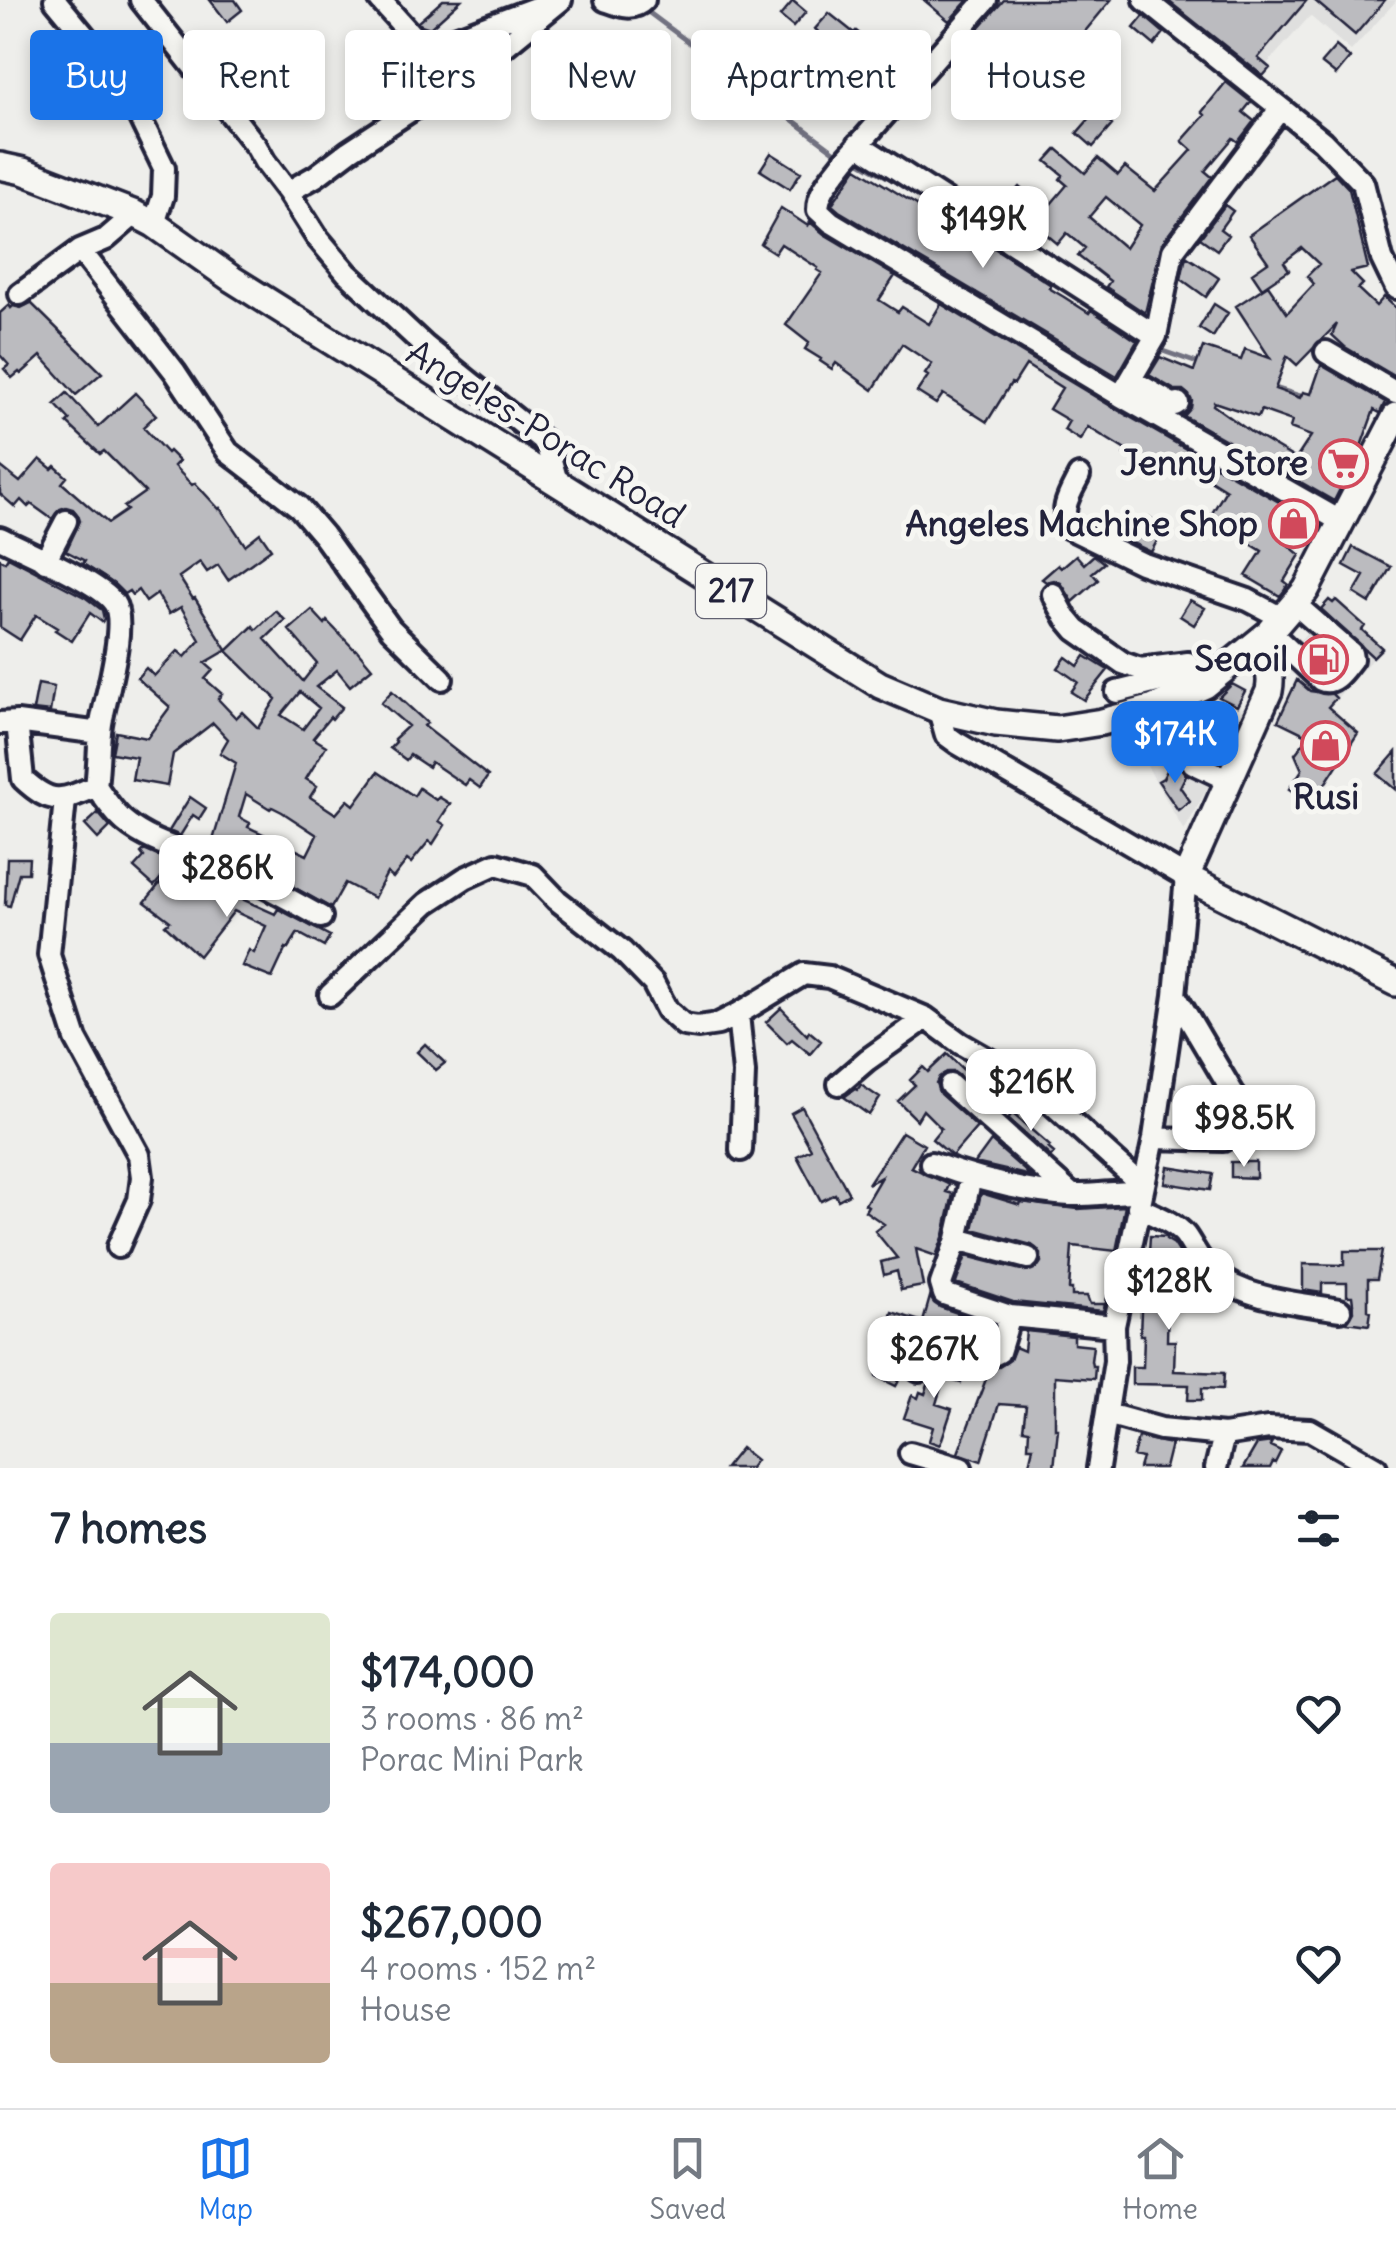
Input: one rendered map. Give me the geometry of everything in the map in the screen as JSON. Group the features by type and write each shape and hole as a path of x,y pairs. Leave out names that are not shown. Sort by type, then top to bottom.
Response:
{"main road":[{"name":"Angeles-Porac Road","path":"0,166 144,219 232,279 880,685 939,710 996,723 1057,729 1154,708 1275,625 1306,590 1396,416"},
{"path":"1275,625 1268,665 1269,691 1186,876 1396,984"}],"street":[{"path":"20,294 80,250 144,219 162,196 164,168 122,81 55,0"},
{"path":"141,0 256,146 316,236 347,273 425,346 546,443 558,482"},
{"path":"380,0 413,38 436,46 559,0"},
{"path":"288,192 489,58 559,0"},
{"path":"605,0 628,8 644,0"},
{"path":"986,0 858,144 823,188 818,210 831,222 1126,388 1342,522"},
{"path":"1146,0 1322,141 1363,183 1382,259 1396,288"},
{"path":"1126,388 1156,336 1173,251 1280,109"},
{"path":"858,144 1156,336"},
{"path":"80,250 175,372 228,452 299,507 391,629 442,679"},
{"path":"1326,352 1396,393"},
{"path":"1126,388 1175,406 1178,403"},
{"path":"1079,476 1064,507 1069,528 1141,563 1248,600 1275,625"},
{"path":"45,561 66,521"},
{"path":"0,538 98,588 114,602 119,614 115,660 100,733 96,786 128,825 255,881 321,917"},
{"path":"1052,594 1076,630 1123,663 1140,669 1184,662 1199,676"},
{"path":"1117,692 1199,676"},
{"path":"939,710 946,735 1186,876 1176,995 1154,1138 1114,1326 1115,1360 1098,1468"},
{"path":"1141,712 1185,758 1228,780"},
{"path":"96,786 64,800 39,793 23,779 8,722 100,733"},
{"path":"64,800 49,955 76,1038 139,1155 139,1200 118,1246"},
{"path":"330,995 428,903 464,878 496,864 532,875 622,951 653,983 667,1010 684,1026 718,1024 804,974 828,977 926,1018 1029,1083 1184,1234 1196,1256 1215,1276 1241,1290 1340,1310"},
{"path":"1154,1138 1224,1140 1230,1134 1233,1093 1176,995"},
{"path":"738,1014 744,1073 741,1150"},
{"path":"839,1084 926,1018"},
{"path":"950,1085 1072,1195"},
{"path":"932,1163 970,1177 1072,1195 1120,1191 1141,1195"},
{"path":"970,1177 958,1239 941,1284 944,1294 1010,1316 1114,1326"},
{"path":"958,1239 1028,1258"},
{"path":"918,1371 933,1347 943,1344 993,1355 999,1352 1010,1316"},
{"path":"1107,1414 1161,1429 1224,1436 1268,1428 1310,1430 1350,1460 1376,1468"},
{"path":"1216,1468 1224,1436"},
{"path":"910,1453 961,1468"}],"shaded area":[{"path":"1150,0 1396,1 1351,51 1310,16 1250,83"},
{"path":"1322,616 1373,658 1329,707 1280,662"},
{"path":"1171,719 1228,751 1184,831 1129,734"}],"building":[{"path":"210,0 235,0 242,10 227,22"},
{"path":"443,0 461,0 430,28 418,22"},
{"path":"924,0 968,0 949,21"},
{"path":"1004,0 1111,0 1086,30 977,30"},
{"path":"1167,0 1307,0 1258,58 1270,68 1263,76"},
{"path":"1314,0 1385,0 1355,35"},
{"path":"793,1 806,12 793,27 780,16"},
{"path":"829,13 850,30 816,30"},
{"path":"1144,16 1164,33 1154,45 1134,28"},
{"path":"1336,46 1350,58 1336,75 1321,63"},
{"path":"1226,82 1251,102 1243,112 1254,121 1238,142 1233,138 1205,171 1212,177 1162,243 1145,313 1106,287 1110,281 1078,256 1085,248 1067,233 1058,244 1040,229 1031,239 1000,209 1019,187 1036,202 1040,197 1050,205 1067,185 1060,179 1063,175 1046,161 1057,149 1085,173 1098,158 1118,175 1125,167 1155,191 1192,150 1182,141 1205,115 1202,112","holes":["1106,197 1140,225 1125,248 1089,217"]},
{"path":"1088,120 1106,120 1112,125 1093,147 1077,133"},
{"path":"771,153 801,172 790,189 760,170"},
{"path":"857,168 959,231 954,238 978,254 985,242 1051,285 1049,288 1137,341 1117,376 839,211 832,205"},
{"path":"1335,174 1349,189 1368,268 1351,272 1363,284 1358,289 1376,306 1384,297 1396,308 1396,377 1345,347 1332,335 1337,324 1297,365 1287,356 1275,389 1300,398 1303,392 1311,394 1321,365 1385,402 1380,413 1374,410 1359,452 1341,480 1344,481 1334,501 1184,416 1191,408 1189,395 1149,375 1160,357 1194,371 1203,347 1241,360 1245,349 1270,358 1236,306 1268,285 1287,313 1314,284 1307,276 1319,264 1302,248 1284,262 1289,270 1262,288 1252,273 1268,262 1249,235","holes":["1214,402 1258,417 1261,410 1292,421 1290,428 1311,436 1296,459 1213,405"]},
{"path":"1225,205 1233,211 1220,229 1228,235 1217,250 1200,238"},
{"path":"781,208 895,276 879,300 898,312 902,307 929,324 941,304 1321,526 1312,544 1283,532 1279,537 1300,555 1284,581 1288,584 1284,591 1280,596 1246,576 1262,551 1209,518 1226,490 1169,459 1160,473 1143,462 1141,465 1124,454 1127,451 1088,427 1080,440 1064,430 1069,421 1049,409 1062,388 1026,365 987,422 943,394 936,404 917,392 932,364 902,344 873,390 836,363 832,369 820,361 805,349 809,343 786,325 822,273 781,244 775,253 761,244"},
{"path":"1186,256 1219,278 1206,297 1181,279"},
{"path":"31,303 102,373 76,395 41,356 12,378 4,369 9,365 0,355 0,313 9,305 21,308"},
{"path":"1214,304 1228,313 1213,337 1199,328"},
{"path":"67,393 98,427 135,393 156,415 143,427 179,461 174,466 220,508 245,545 260,533 271,549 228,580 218,565 207,572 200,562 179,577 227,650 205,663 213,670 205,679 222,694 218,699 236,718 242,712 258,728 276,699 227,651 276,611 285,620 265,639 303,681 317,663 289,630 312,610 372,668 350,686 337,670 316,687 342,707 313,738 326,746 306,779 317,786 310,797 336,814 348,800 354,805 378,772 414,796 419,788 450,804 439,821 445,825 433,844 429,841 393,878 387,873 374,898 345,883 331,908 263,870 211,847 236,763 220,753 228,739 213,723 173,754 167,786 132,780 136,757 112,753 116,732 147,738 170,707 137,678 146,668 154,676 178,651 185,657 200,640 181,607 169,614 157,594 146,602 138,590 132,595 129,591 124,594 83,564 85,561 66,551 80,521 73,509 60,509 52,519 21,500 15,507 0,494 0,466 20,482 40,459 67,477 62,483 108,523 145,492 104,451 100,454 67,423 70,420 55,404","holes":["300,692 319,708 303,729 281,715","246,794 317,835 307,855 248,827 250,823 239,817"]},
{"path":"1199,513 1216,525 1205,542 1187,530"},
{"path":"1102,517 1129,529 1123,539 1097,526"},
{"path":"1149,517 1164,528 1151,552 1130,542"},
{"path":"1353,547 1391,567 1370,603 1354,593 1364,576 1344,565"},
{"path":"1076,555 1084,564 1094,555 1104,563 1092,573 1098,580 1073,602 1061,583 1042,579"},
{"path":"8,557 86,598 102,610 102,622 90,613 72,641 36,615 20,640 0,627 0,559 5,562"},
{"path":"1190,600 1205,608 1194,625 1180,616"},
{"path":"1329,600 1336,600 1365,626 1362,630 1382,648 1373,657 1321,609"},
{"path":"1315,640 1336,658 1327,667 1308,649"},
{"path":"1085,656 1108,670 1084,700 1071,692 1078,682 1058,668 1066,657 1078,666"},
{"name":"Rusi","path":"1297,680 1310,691 1332,694 1336,698 1328,707 1358,733 1312,804 1289,789 1302,770 1295,754 1309,736 1278,721"},
{"path":"38,684 54,687 50,712 33,710"},
{"path":"1232,684 1245,691 1237,706 1219,697"},
{"path":"392,691 427,723 424,726 488,776 480,788 469,780 465,785 431,762 428,767 410,755 406,760 390,748 408,726 381,703"},
{"path":"1202,716 1213,723 1199,745 1200,751 1189,750 1184,741"},
{"path":"1396,752 1396,790 1377,774"},
{"path":"1170,765 1180,766 1186,775 1180,787 1190,801 1178,810 1158,781"},
{"path":"190,797 206,808 199,819 193,815 180,836 169,831"},
{"path":"98,813 110,827 98,839 85,825"},
{"path":"144,850 174,863 154,886 134,868 144,857"},
{"path":"7,858 29,858 28,873 19,873 10,906 5,905"},
{"path":"177,864 227,883 244,900 275,914 278,909 330,936 324,947 298,933 272,978 242,966 249,950 254,953 266,926 234,911 199,956 165,925 170,921 145,902 161,882 176,894 192,877"},
{"path":"781,1008 807,1035 809,1031 821,1041 810,1054 792,1039 787,1043 766,1022"},
{"path":"425,1044 445,1063 436,1070 417,1052"},
{"path":"947,1054 998,1103 994,1107 954,1072 939,1077 936,1083 940,1094 977,1127 952,1156 932,1139 941,1128 923,1110 917,1120 898,1101 915,1085 910,1080 923,1067 928,1072"},
{"path":"861,1085 880,1098 869,1115 844,1097"},
{"path":"802,1107 849,1194 838,1200 835,1194 821,1201 797,1156 811,1149 791,1113"},
{"path":"1264,1107 1284,1114 1278,1130 1273,1128 1271,1134 1259,1130"},
{"path":"1012,1113 1050,1146 1054,1153 1051,1157 1008,1119"},
{"path":"902,1132 924,1145 911,1167 946,1183 946,1192 953,1194 936,1256 916,1249 923,1286 901,1290 897,1271 884,1275 881,1262 897,1258 875,1231 884,1224 865,1211 865,1204 881,1177 868,1184"},
{"path":"991,1141 1031,1176 975,1163"},
{"path":"1231,1162 1256,1162 1256,1178 1231,1177"},
{"path":"1168,1167 1213,1174 1210,1190 1165,1183"},
{"path":"981,1193 1020,1205 1021,1202 1078,1209 1125,1206 1116,1251 1072,1246 1072,1296 1087,1296 1090,1304 1105,1304 1103,1311 1013,1302 956,1283 966,1256 1025,1271 1037,1268 1041,1262 1041,1254 1032,1245 973,1229"},
{"path":"1150,1236 1166,1237 1181,1255 1149,1253"},
{"path":"1344,1251 1382,1251 1377,1279 1368,1279 1369,1325 1347,1322 1354,1311 1352,1296 1347,1296 1347,1283 1322,1283 1322,1293 1303,1290 1303,1264 1344,1265"},
{"path":"1174,1267 1221,1295 1218,1303 1202,1297 1200,1303 1179,1294 1175,1303 1168,1300 1167,1341 1175,1341 1174,1371 1224,1373 1223,1389 1202,1388 1202,1400 1188,1400 1189,1385 1132,1384 1132,1367 1143,1367 1142,1287 1137,1286 1140,1269 1166,1278"},
{"path":"930,1297 940,1307 993,1325 988,1340 938,1330 921,1340 896,1386 876,1376 891,1335 886,1333 892,1312 923,1322"},
{"path":"1026,1331 1074,1336 1074,1344 1093,1346 1094,1379 1055,1376 1058,1429 1054,1468 1028,1468 1033,1447 1028,1447 1029,1430 1023,1429 1026,1406 999,1404 981,1461 958,1453 986,1379 977,1376 980,1366 999,1367 1010,1360 1015,1347 1024,1351"},
{"path":"942,1358 965,1369 961,1383 944,1378 936,1404 952,1409 940,1445 929,1441 933,1427 904,1418 912,1395 918,1398 920,1392 925,1394"},
{"path":"1138,1437 1171,1444 1165,1468 1139,1468 1142,1458 1133,1456"},
{"path":"1272,1442 1270,1446 1281,1451 1270,1468 1243,1468 1257,1444"},
{"path":"741,1448 756,1460 750,1468 725,1468"}],"waterway":[{"path":"644,9 841,156"},
{"path":"855,159 920,195"},
{"path":"1157,349 1203,365"},
{"path":"1271,387 1303,397"}],"place":[{"name":"Jenny Store","path":"1343,463"},
{"name":"Angeles Machine Shop","path":"1293,524"},
{"name":"Seaoil","path":"1323,659"},
{"name":"Rusi","path":"1326,745"}]}
